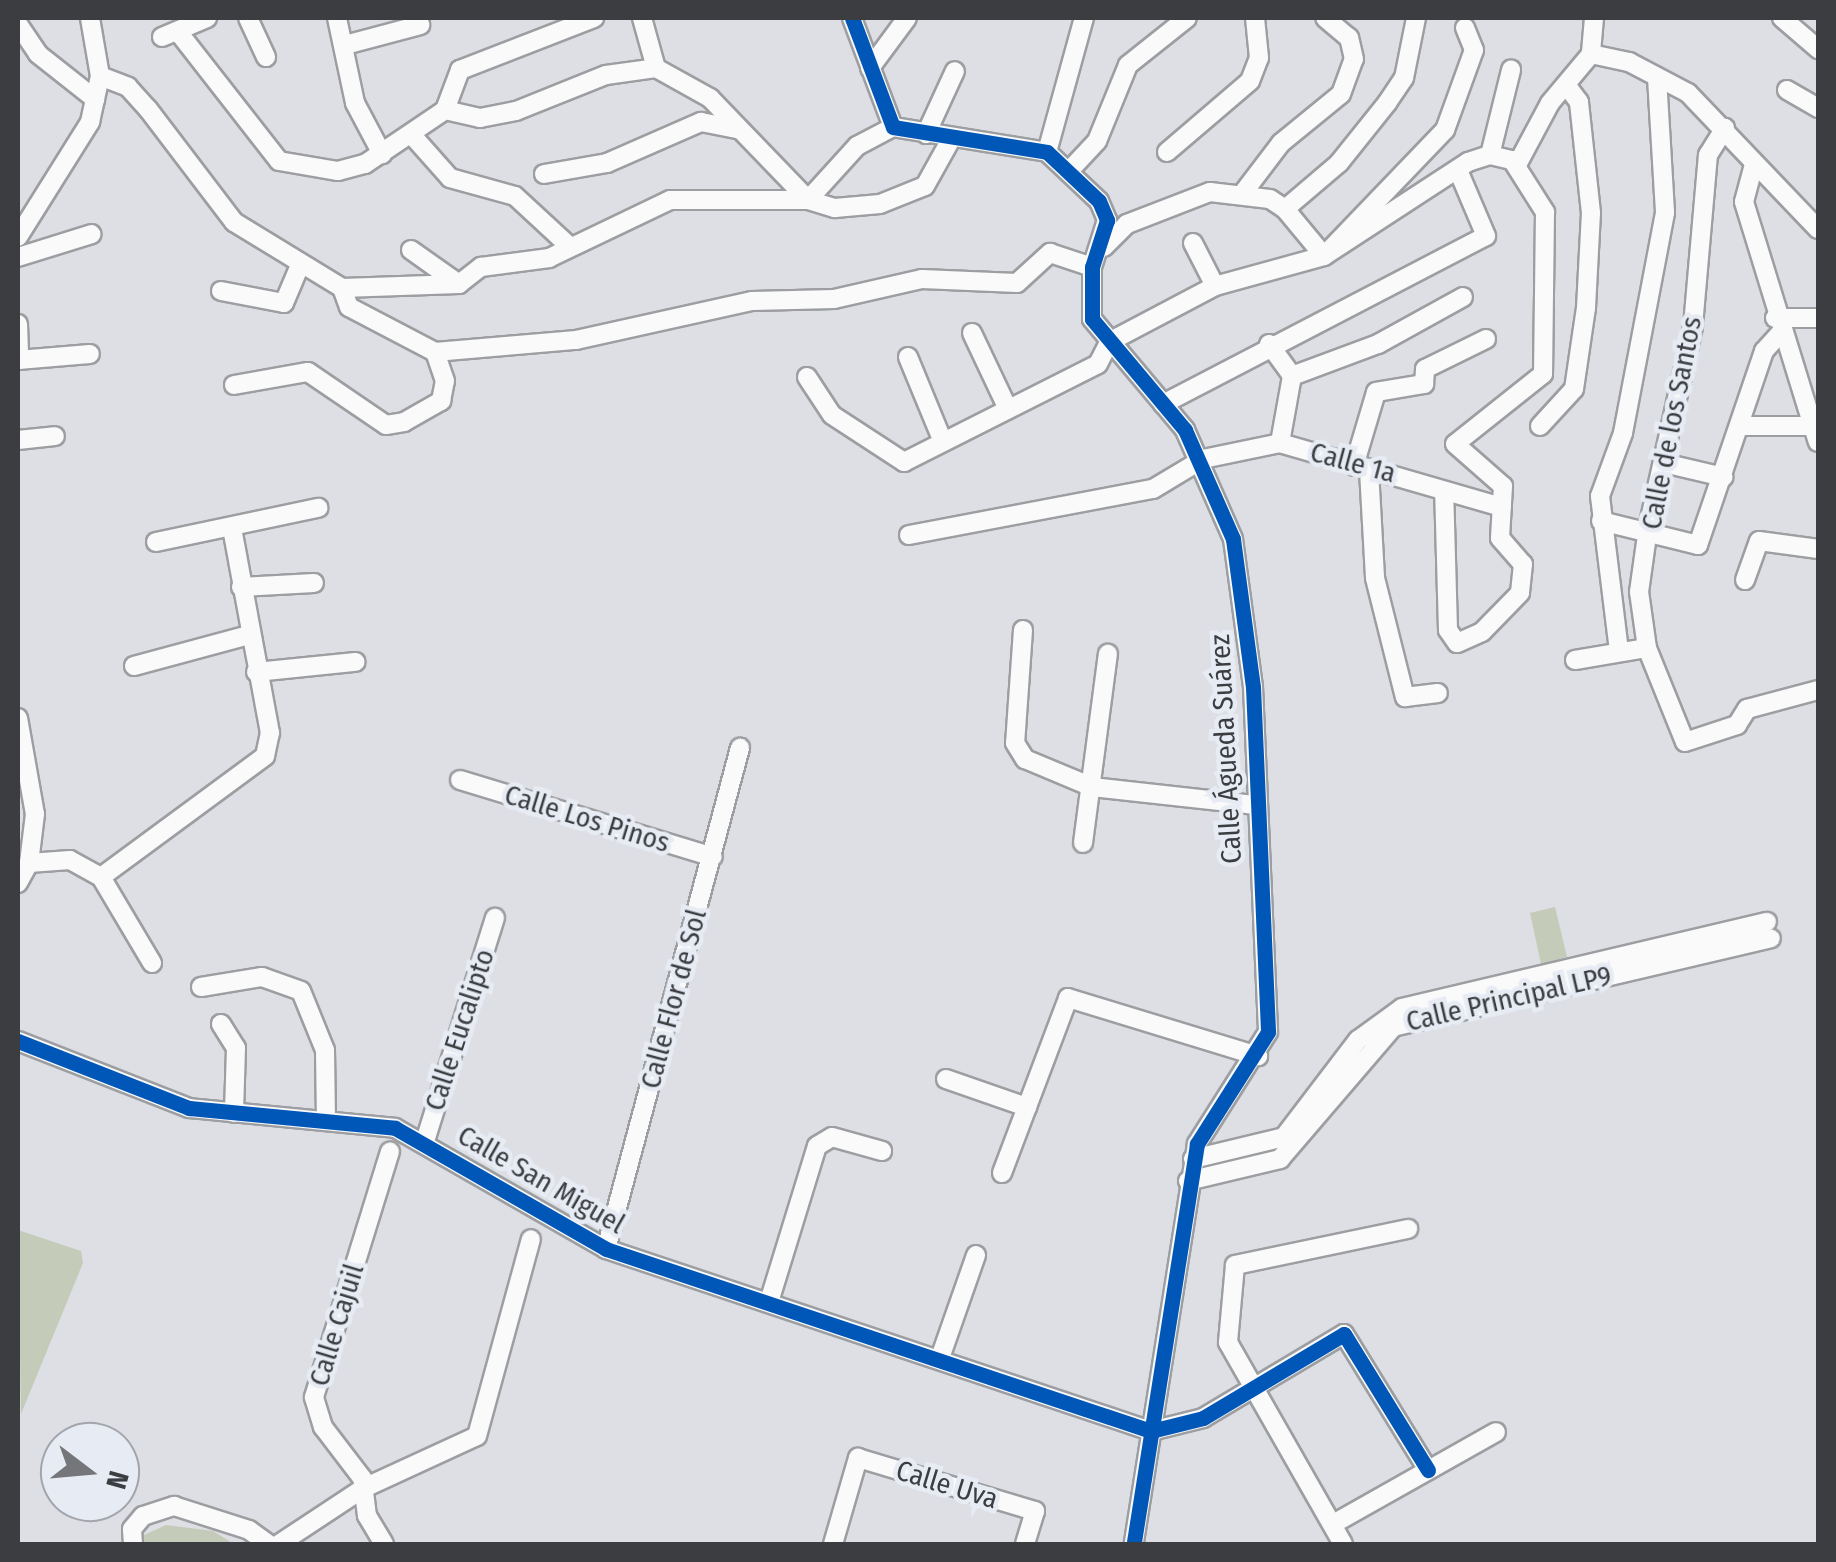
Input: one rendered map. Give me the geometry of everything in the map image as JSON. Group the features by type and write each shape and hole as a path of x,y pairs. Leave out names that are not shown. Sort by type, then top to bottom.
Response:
{"street":[{"path":"18,237 78,149 96,99 100,76 90,18"},
{"path":"208,18 170,35 279,162 338,171 382,154 445,110 460,70 594,18"},
{"path":"248,18 266,57"},
{"path":"337,18 359,115 382,154"},
{"path":"642,18 656,68"},
{"path":"852,18 892,126"},
{"path":"870,68 907,18"},
{"path":"808,200 858,146 892,126 951,139 1047,152 1084,18"},
{"path":"1069,171 1097,141 1128,65 1187,18"},
{"path":"1167,152 1250,81 1259,58 1255,18"},
{"path":"1243,193 1281,143 1341,94 1354,59 1348,38 1325,18"},
{"path":"1285,209 1340,163 1404,78 1416,18"},
{"path":"1518,164 1566,85 1591,54 1594,18"},
{"path":"1782,18 1818,49"},
{"path":"18,24 38,54 96,99"},
{"path":"345,45 420,25"},
{"path":"1324,256 1446,130 1474,50 1465,28"},
{"path":"1591,54 1688,93 1725,128 1754,168 1818,229"},
{"path":"445,110 480,118 516,111 606,75 656,68 710,98 808,200"},
{"path":"1490,154 1511,70"},
{"path":"926,134 955,71"},
{"path":"100,76 128,87 234,222 299,267 342,288 460,284 480,267 532,264 670,200 808,200 835,208 904,196 938,172 951,139"},
{"path":"1618,652 1601,521 1666,212 1657,79"},
{"path":"1540,426 1571,397 1586,308 1591,213 1578,102 1566,85"},
{"path":"1787,90 1818,108"},
{"path":"544,174 607,163 701,122 736,129"},
{"name":"Calle de los Santos","path":"1725,128 1708,155 1695,309 1668,464 1648,528 1639,592 1647,648 1685,742 1737,725 1748,708 1818,690"},
{"path":"411,134 450,178 515,196 570,246"},
{"name":"Calle Águeda Suárez","path":"1047,152 1105,210 1088,306 1109,342 1163,404 1202,459 1233,539 1254,687 1254,805 1269,1018 1258,1056 1194,1159 1188,1181 1150,1431 1150,1481 1134,1544"},
{"path":"806,378 832,416 904,462 941,437 1098,364 1109,342 1215,286 1324,256 1458,170 1490,154 1518,164 1545,212 1543,374 1454,444 1503,486 1500,538 1523,564 1520,593 1482,632 1456,643 1448,630 1444,491"},
{"path":"1742,426 1817,431 1777,326 1744,202 1754,168"},
{"path":"1163,404 1269,344 1486,236 1458,170"},
{"path":"342,288 350,307 435,352 576,340 752,302 834,299 922,279 1017,283 1050,253 1095,260 1127,224 1171,202 1243,193 1285,209 1324,256"},
{"path":"18,257 92,234"},
{"path":"1193,243 1215,286"},
{"path":"411,250 460,284"},
{"path":"221,291 284,303 299,267"},
{"path":"1292,376 1378,344 1464,297"},
{"path":"1777,326 1818,318"},
{"path":"18,324 18,360 90,354"},
{"path":"1601,521 1648,528 1698,545 1742,426 1764,352 1777,326"},
{"path":"972,333 1008,409"},
{"path":"1438,693 1406,697 1374,578 1361,468 1376,392 1424,384 1425,369 1486,339"},
{"path":"1269,344 1292,376 1280,443"},
{"path":"234,386 308,372 386,424 404,422 441,401 446,381 435,352"},
{"path":"908,357 941,437"},
{"path":"18,440 55,436"},
{"name":"Calle 1a","path":"908,535 1153,489 1202,459 1280,443 1502,507"},
{"path":"1668,464 1723,477"},
{"path":"156,542 318,508"},
{"path":"100,877 265,756 270,733 248,635 232,527"},
{"path":"1745,580 1759,540 1818,549"},
{"path":"241,587 314,583"},
{"path":"1022,630 1018,752 1092,788 1254,805"},
{"path":"134,666 248,635"},
{"path":"1575,660 1647,648"},
{"path":"1082,843 1108,654"},
{"path":"256,672 355,662"},
{"path":"18,718 29,863 18,883"},
{"name":"Calle Flor de Sol","path":"606,1250 740,748"},
{"name":"Calle Los Pinos","path":"460,780 713,857"},
{"path":"29,863 57,857 100,877 152,963"},
{"name":"Calle Eucalipto","path":"425,1141 495,918"},
{"name":"Calle Principal LP9","path":"1188,1181 1244,1160 1290,1151 1393,1026 1769,930"},
{"path":"201,987 262,977 302,990 324,1050 326,1121"},
{"path":"1002,1173 1068,998 1258,1056"},
{"path":"221,1024 236,1048 234,1112"},
{"name":"Calle San Miguel","path":"18,1041 189,1108 395,1128 425,1141 606,1250 1150,1431"},
{"path":"946,1079 1026,1107"},
{"path":"769,1302 817,1146 832,1137 882,1151"},
{"name":"Calle Cajuil","path":"384,1544 367,1516 364,1488 323,1427 314,1398 390,1152"},
{"name":"Calle Principal LP9","path":"1194,1159 1244,1160"},
{"path":"1343,1544 1250,1392 1228,1342 1238,1261 1408,1229"},
{"path":"279,1544 364,1488 477,1436 530,1240"},
{"path":"940,1358 976,1255"},
{"path":"1150,1431 1203,1418 1344,1334 1428,1470"},
{"path":"1333,1524 1496,1432"},
{"name":"Calle Uva","path":"833,1544 858,1458 1035,1511 1025,1544"},
{"path":"132,1537 151,1510 174,1506 249,1530 268,1544"}],"green space":[{"path":"1555,907 1567,957 1541,964 1530,913"},
{"path":"18,1230 81,1251 83,1263 21,1414"},
{"path":"166,1525 213,1531 234,1544 144,1544 142,1536"}],"cycle path":[{"path":"852,18 893,127 1047,152 1099,201 1107,220 1092,267 1092,319 1185,430 1233,539 1253,687 1268,1032 1197,1144 1134,1544"},
{"path":"18,1041 189,1108 395,1128 606,1249 1151,1431 1203,1418 1344,1334 1428,1470"}]}
